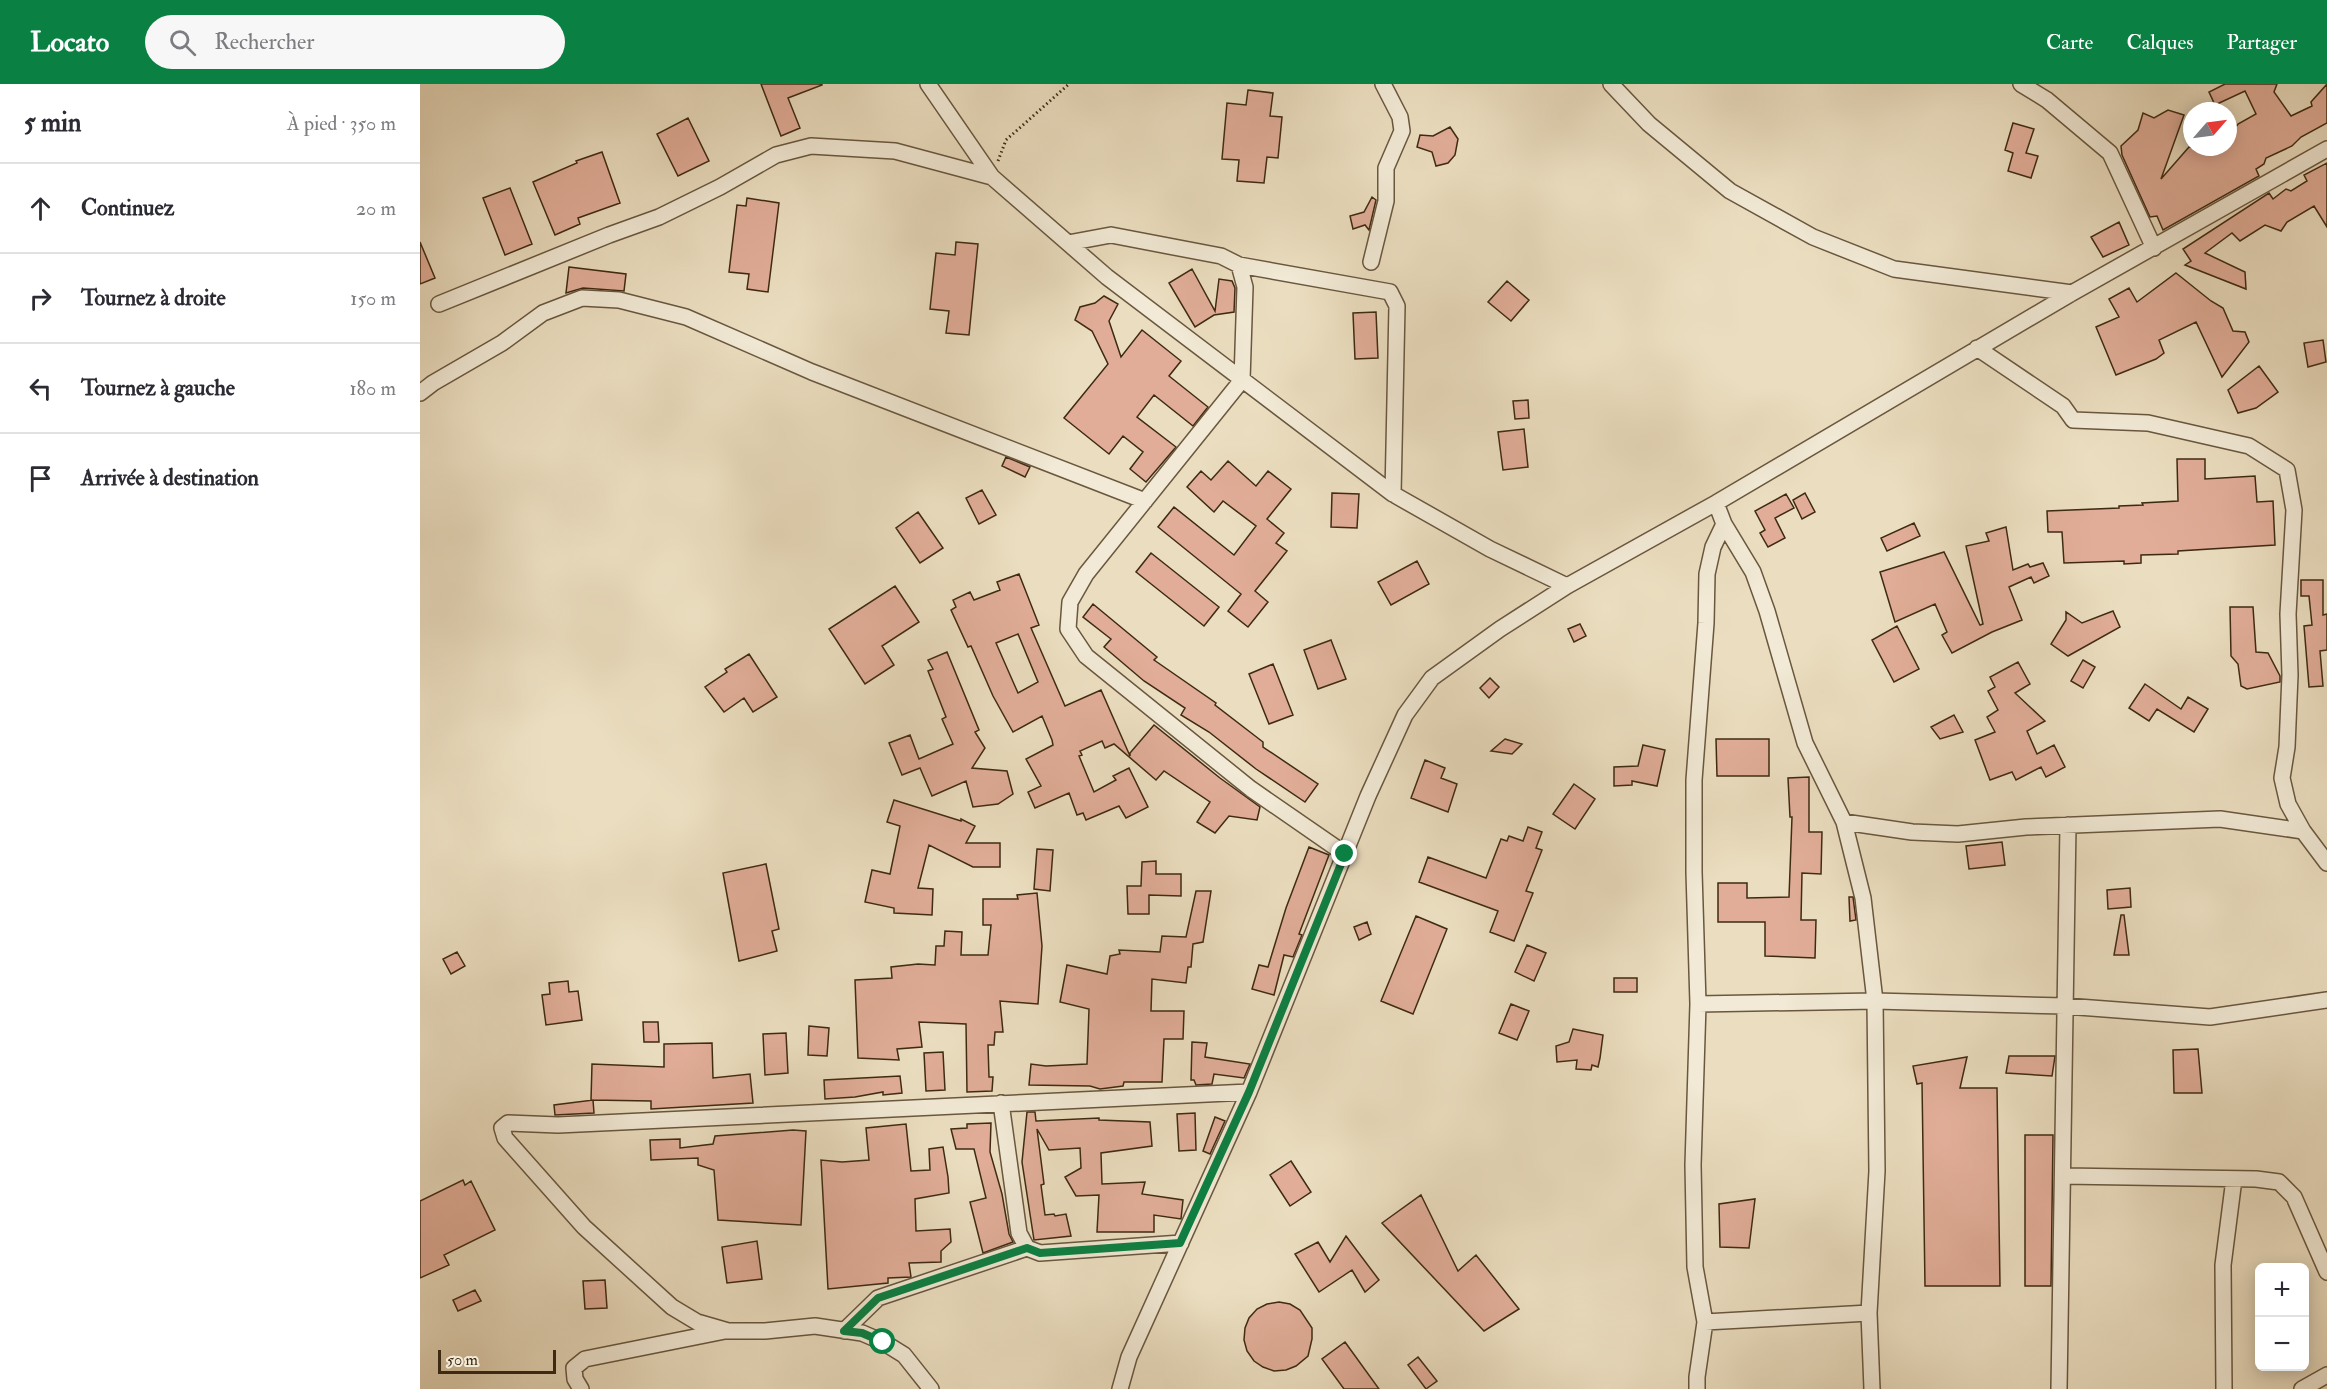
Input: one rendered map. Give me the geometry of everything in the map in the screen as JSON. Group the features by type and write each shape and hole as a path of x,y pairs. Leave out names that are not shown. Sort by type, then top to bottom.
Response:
{"street":[{"path":"928,84 992,177 1107,277 1393,494 1490,549 1567,586"},
{"path":"1371,261 1386,201 1386,168 1402,131 1400,117 1383,84"},
{"path":"1611,84 1649,124 1730,191 1813,237 1894,269 2072,293"},
{"path":"2021,84 2047,100 2110,153 2154,248"},
{"path":"439,304 659,217 720,187 776,155 811,146 894,152 992,177"},
{"path":"1120,1389 1129,1357 1249,1092 1345,854 1405,715 1432,678 1500,629 1567,586 1716,503 1977,348 2327,149"},
{"path":"1068,243 1111,235 1221,256 1239,265 1390,292 1397,306 1393,494"},
{"path":"1239,265 1245,287 1242,380 1086,574 1070,602 1068,629 1086,656 1251,789 1345,854"},
{"path":"420,393 502,343 543,313 582,298 619,300 686,317 833,381 1145,501"},
{"path":"1977,348 2064,405 2073,420 2148,423 2249,446 2287,470 2294,510 2288,614 2290,675 2282,778 2288,804 2303,831 2327,863"},
{"path":"1716,503 1724,524 1753,572 1767,611 1804,743 1844,822 1863,898 1875,1001 1877,1171 1869,1313 1872,1389"},
{"path":"1697,1389 1706,1322 1695,1267 1693,1165 1698,1004 1694,780 1706,623 1707,574 1713,547 1724,524"},
{"path":"1844,822 1912,832 1958,834 2068,825 2220,819 2303,831"},
{"path":"2059,1389 2068,825"},
{"path":"1698,1004 1875,1001 2065,1006 2210,1017 2327,1000"},
{"path":"931,1389 904,1355 862,1333 815,1326 765,1331 728,1330 697,1322 672,1307 585,1227 505,1138 502,1128 508,1123 558,1125 1249,1092"},
{"path":"1001,1103 1019,1233 1027,1248"},
{"path":"2064,1176 2279,1182 2294,1197 2327,1272"},
{"path":"2224,1389 2223,1265 2234,1179"},
{"path":"844,1331 878,1298 1027,1248 1040,1253 1180,1243"},
{"path":"1706,1322 1869,1313"},
{"path":"581,1389 574,1379 574,1368 585,1359 728,1330"},
{"path":"2302,1389 2327,1375"}],"path":[{"path":"992,177 1006,140 1069,84"}],"building":[{"path":"761,84 822,85 788,98 800,128 781,136"},
{"path":"2225,84 2277,84 2274,92 2291,116 2312,106 2311,102 2327,84 2327,123 2301,137 2292,146 2266,158 2264,164 2256,169 2259,176 2163,230 2157,216 2150,217 2122,155 2121,146 2138,130 2143,113 2154,118 2168,110 2183,115 2183,118 2161,179 2183,154 2183,156 2237,156 2237,125 2256,114 2245,91 2221,102 2214,102 2209,92"},
{"path":"1248,90 1273,93 1270,116 1282,117 1278,158 1267,157 1264,183 1237,181 1239,160 1222,159 1227,103 1246,105"},
{"path":"688,118 709,161 678,176 657,134"},
{"path":"2013,123 2034,129 2026,153 2038,156 2031,178 2008,171 2013,153 2005,150"},
{"path":"1450,127 1458,139 1455,155 1448,163 1436,166 1432,152 1417,147 1420,135 1433,136"},
{"path":"602,152 620,203 578,218 580,224 555,235 533,182 577,163 576,161"},
{"path":"2327,163 2327,227 2314,206 2287,222 2281,231 2265,225 2240,241 2232,233 2205,253 2245,272 2246,289 2185,265 2191,261 2183,249 2269,193 2273,199 2286,189 2291,191 2307,181 2304,175"},
{"path":"510,188 532,244 505,255 483,198"},
{"path":"1372,197 1376,200 1369,230 1365,225 1353,229 1350,216 1364,212"},
{"path":"747,198 779,203 768,292 747,289 749,274 729,272 737,205 746,206"},
{"path":"2119,222 2129,245 2103,257 2091,237"},
{"path":"420,242 435,278 420,284"},
{"path":"956,242 978,244 969,335 946,333 949,311 930,309 936,253 955,255"},
{"path":"569,267 626,274 624,291 583,288 566,293"},
{"path":"1192,269 1215,311 1219,279 1232,281 1235,288 1234,312 1214,315 1195,327 1169,283"},
{"path":"2176,273 2223,308 2233,331 2245,332 2249,342 2222,377 2196,322 2159,340 2164,353 2156,359 2116,375 2096,327 2119,317 2109,299 2129,288 2137,302"},
{"path":"1507,281 1529,300 1511,321 1488,302"},
{"path":"1104,296 1118,304 1109,321 1121,357 1142,330 1181,361 1169,376 1208,407 1193,426 1154,395 1137,417 1176,447 1146,482 1130,469 1143,452 1123,436 1109,454 1064,418 1108,364 1092,331 1075,320 1080,307 1095,303"},
{"path":"1376,312 1378,358 1355,359 1353,313"},
{"path":"2323,340 2326,362 2308,367 2304,343"},
{"path":"2259,366 2278,392 2256,408 2238,413 2228,390"},
{"path":"1528,400 1529,418 1515,419 1513,401"},
{"path":"1524,429 1528,467 1503,470 1498,432"},
{"path":"1006,457 1030,467 1025,477 1002,466"},
{"path":"2177,459 2205,459 2205,479 2255,476 2257,502 2273,501 2275,545 2141,555 2141,563 2124,564 2124,561 2064,563 2062,532 2048,532 2047,511 2119,508 2119,506 2143,505 2142,503 2178,501"},
{"path":"1228,461 1256,486 1268,471 1291,489 1267,519 1284,533 1276,543 1287,551 1255,591 1268,602 1248,627 1228,611 1241,594 1158,527 1174,507 1234,555 1256,526 1223,501 1214,512 1187,487 1201,471 1211,480"},
{"path":"982,490 996,515 979,524 966,498"},
{"path":"1332,493 1359,494 1357,528 1331,527"},
{"path":"1805,493 1815,512 1802,519 1793,500"},
{"path":"1786,494 1794,508 1775,518 1785,538 1768,547 1760,533 1765,530 1755,511"},
{"path":"918,512 943,548 920,563 896,528"},
{"path":"1914,523 1920,536 1887,551 1881,538"},
{"path":"2006,527 2013,570 2028,564 2030,567 2043,563 2049,576 2034,583 2031,577 2009,587 2022,620 1992,632 1952,653 1942,635 1947,632 1935,604 1895,622 1880,572 1944,552 1980,625 1983,624 1966,546 1989,541 1986,533"},
{"path":"1151,553 1219,607 1204,626 1136,572"},
{"path":"1417,561 1429,584 1391,605 1378,582"},
{"path":"1019,574 1039,625 1031,628 1065,706 1101,690 1130,756 1130,753 1154,725 1260,807 1257,820 1229,816 1215,833 1197,822 1210,802 1164,771 1156,780 1114,744 1105,748 1102,741 1080,751 1082,755 1079,756 1094,792 1116,780 1113,776 1129,768 1148,807 1126,818 1119,806 1086,820 1083,813 1077,815 1069,793 1035,808 1028,792 1041,786 1026,759 1053,745 1042,716 1013,732 951,610 956,607 953,600 970,592 974,600 1000,590 997,582","holes":["1018,634 1038,682 1018,693 996,643"]},
{"path":"2301,580 2323,580 2323,615 2327,614 2327,650 2320,651 2323,686 2309,687 2304,626 2312,625 2309,596 2301,596"},
{"path":"895,586 919,622 882,646 894,665 865,684 829,629"},
{"path":"1093,604 1157,657 1154,660 1216,703 1215,705 1263,742 1263,747 1318,784 1305,802 1256,769 1209,732 1181,715 1185,708 1144,681 1104,647 1111,639 1083,617"},
{"path":"2230,607 2253,607 2256,652 2268,653 2280,676 2280,682 2247,689 2241,686 2238,664 2231,656"},
{"path":"2113,611 2120,627 2068,656 2051,644 2066,620 2066,612 2082,623"},
{"path":"1580,624 1586,636 1574,642 1568,629"},
{"path":"1897,626 1919,669 1894,682 1872,640"},
{"path":"1331,640 1346,679 1318,689 1304,650"},
{"path":"947,652 979,730 975,732 985,748 972,768 1007,771 1013,794 998,804 973,807 966,781 932,796 920,768 902,775 889,743 910,735 919,759 953,744 942,719 946,717 928,671 933,669 928,660"},
{"path":"749,654 777,697 753,712 744,698 724,712 705,687 727,672 725,669"},
{"path":"2083,660 2095,667 2083,688 2071,681"},
{"path":"2018,662 2030,684 2015,693 2045,721 2027,731 2037,754 2054,745 2065,767 2046,777 2041,767 2016,780 2012,772 1990,780 1975,740 1995,732 1987,717 1998,710 1988,691 1995,687 1990,677"},
{"path":"1273,664 1293,715 1269,724 1249,674"},
{"path":"1490,678 1499,687 1489,698 1480,688"},
{"path":"2145,684 2181,709 2188,697 2208,709 2194,732 2157,709 2149,721 2129,708"},
{"path":"1954,715 1963,732 1940,739 1931,727"},
{"path":"1505,739 1522,744 1512,754 1491,751"},
{"path":"1716,739 1769,739 1769,776 1717,776"},
{"path":"1643,745 1665,750 1657,786 1632,781 1632,785 1614,786 1614,767 1638,766"},
{"path":"1425,760 1445,768 1441,778 1457,784 1448,812 1411,798"},
{"path":"1809,777 1809,832 1822,832 1821,874 1802,873 1801,920 1816,920 1815,958 1765,956 1765,922 1718,922 1718,883 1747,883 1747,898 1789,897 1792,817 1790,817 1788,778"},
{"path":"1574,784 1595,799 1575,829 1553,814"},
{"path":"894,800 961,821 961,819 975,826 966,843 1000,843 1000,867 973,867 929,845 918,888 933,889 932,915 894,913 894,908 865,902 872,870 890,874 900,826 887,822"},
{"path":"1528,827 1542,832 1536,848 1542,850 1526,891 1533,893 1514,941 1490,932 1498,911 1419,882 1428,857 1486,878 1501,839 1507,841 1509,836 1523,841"},
{"path":"2002,842 2005,865 1969,869 1966,846"},
{"path":"1309,847 1329,855 1299,934 1302,935 1293,957 1284,955 1274,995 1252,989 1259,965 1268,967 1286,908"},
{"path":"1037,849 1053,850 1050,891 1034,889"},
{"path":"1156,861 1156,874 1181,874 1181,896 1149,895 1149,914 1128,914 1127,886 1141,886 1142,862"},
{"path":"766,864 779,929 772,931 777,951 739,961 723,873"},
{"path":"2130,888 2131,907 2108,909 2107,890"},
{"path":"1196,891 1211,891 1203,942 1193,944 1191,967 1188,967 1186,983 1152,979 1151,1011 1184,1011 1183,1039 1164,1039 1162,1082 1124,1082 1123,1086 1100,1089 1090,1086 1029,1085 1031,1064 1046,1066 1087,1064 1089,1009 1060,1002 1067,965 1107,974 1110,956 1120,954 1119,950 1160,952 1162,936 1186,937"},
{"path":"1037,893 1042,946 1038,1004 1000,1001 1003,1032 995,1032 994,1045 988,1045 989,1077 993,1077 992,1091 967,1092 966,1024 919,1022 922,1047 897,1049 899,1060 858,1058 855,980 892,978 891,967 935,965 936,946 944,946 945,931 962,932 961,955 988,955 991,925 983,925 983,899 1018,899 1017,895"},
{"path":"1849,897 1853,897 1856,920 1850,921"},
{"path":"2121,915 2124,915 2129,955 2114,955"},
{"path":"1416,916 1447,929 1413,1014 1381,1001"},
{"path":"1367,922 1371,934 1359,940 1354,927"},
{"path":"1527,945 1546,953 1534,981 1515,972"},
{"path":"457,952 465,966 451,974 443,959"},
{"path":"1614,978 1637,978 1637,992 1614,992"},
{"path":"568,981 569,992 578,991 582,1020 546,1025 542,995 550,994 549,983"},
{"path":"1511,1004 1529,1011 1517,1040 1499,1033"},
{"path":"643,1022 658,1022 659,1042 644,1042"},
{"path":"809,1026 829,1028 827,1056 808,1055"},
{"path":"1573,1029 1603,1035 1598,1067 1592,1065 1591,1070 1576,1069 1577,1060 1557,1062 1556,1046 1569,1042"},
{"path":"786,1033 788,1073 765,1075 763,1034"},
{"path":"1192,1042 1207,1043 1205,1057 1250,1064 1244,1078 1214,1074 1212,1084 1196,1085 1194,1080 1191,1080"},
{"path":"712,1043 713,1078 750,1074 753,1103 651,1109 651,1101 591,1100 592,1064 664,1067 664,1044"},
{"path":"2198,1049 2202,1093 2174,1093 2173,1050"},
{"path":"943,1052 945,1090 926,1091 924,1053"},
{"path":"2009,1056 2055,1056 2052,1076 2006,1073"},
{"path":"1967,1057 1960,1088 1997,1088 2000,1286 1925,1286 1922,1083 1917,1084 1913,1066"},
{"path":"900,1076 902,1093 883,1095 883,1092 825,1099 824,1080"},
{"path":"593,1100 594,1113 555,1115 554,1105"},
{"path":"1027,1112 1035,1112 1036,1121 1099,1118 1099,1120 1150,1122 1152,1146 1101,1153 1102,1184 1145,1182 1142,1194 1183,1200 1181,1219 1154,1215 1154,1232 1097,1232 1099,1195 1076,1196 1065,1177 1081,1168 1080,1148 1049,1150 1037,1129 1044,1184 1041,1185 1045,1215 1066,1214 1071,1236 1034,1240 1022,1162"},
{"path":"1195,1113 1196,1150 1179,1151 1177,1114"},
{"path":"1215,1117 1225,1121 1210,1154 1203,1151"},
{"path":"991,1123 990,1152 1002,1194 1009,1234 1013,1242 983,1253 970,1202 986,1198 974,1149 956,1149 951,1129 967,1128 967,1124"},
{"path":"906,1124 911,1171 930,1170 929,1149 943,1147 948,1177 949,1193 915,1199 916,1231 950,1229 951,1242 941,1251 941,1262 909,1263 911,1277 888,1278 888,1283 828,1289 821,1160 842,1162 869,1160 866,1128"},
{"path":"806,1131 801,1225 718,1220 714,1170 698,1165 698,1158 651,1160 650,1140 680,1139 680,1148 713,1144 715,1136"},
{"path":"2025,1135 2053,1135 2051,1286 2025,1286"},
{"path":"1291,1161 1311,1192 1290,1206 1270,1175"},
{"path":"463,1180 465,1185 471,1181 495,1230 444,1255 449,1265 420,1278 420,1201"},
{"path":"1421,1195 1458,1271 1476,1255 1519,1309 1484,1331 1382,1223"},
{"path":"1755,1199 1749,1248 1720,1247 1719,1204"},
{"path":"1346,1236 1379,1280 1365,1292 1352,1270 1319,1292 1295,1254 1318,1242 1330,1262"},
{"path":"757,1241 762,1279 727,1283 722,1247"},
{"path":"605,1280 607,1308 585,1309 583,1281"},
{"path":"475,1290 481,1301 458,1311 453,1300"},
{"path":"1279,1302 1290,1304 1300,1310 1312,1328 1312,1339 1308,1356 1296,1366 1274,1371 1254,1361 1247,1351 1244,1340 1249,1318 1257,1309"},
{"path":"1345,1342 1379,1389 1344,1389 1322,1359"},
{"path":"1418,1357 1437,1381 1426,1389 1408,1365"}],"route":[{"path":"883,1342 862,1333 844,1331 878,1298 1027,1248 1040,1253 1180,1243 1249,1092 1345,854"}]}
